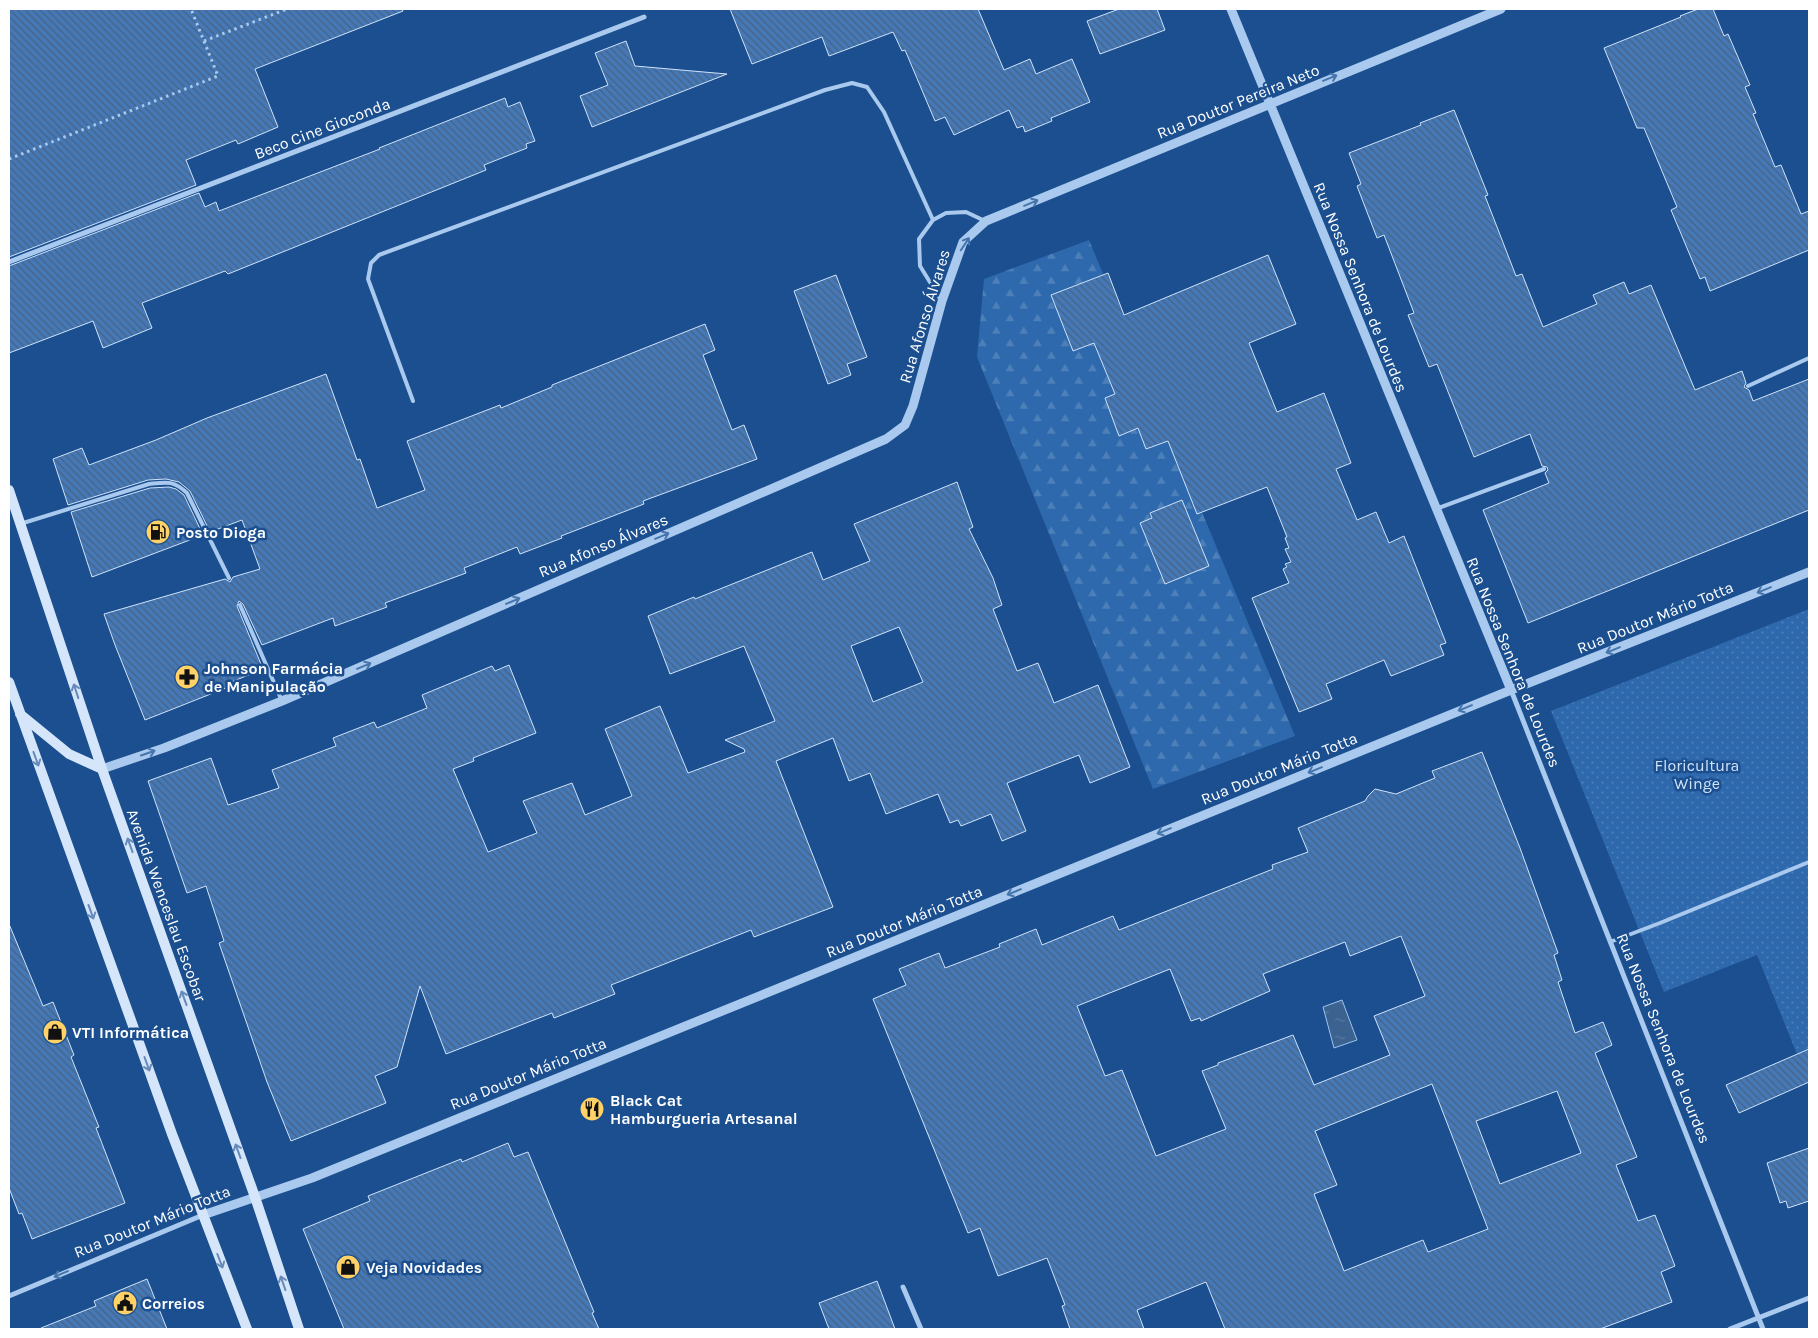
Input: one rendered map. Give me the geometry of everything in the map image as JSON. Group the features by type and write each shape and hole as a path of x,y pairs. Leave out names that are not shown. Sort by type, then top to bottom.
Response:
{"main road":[{"name":"Avenida Wenceslau Escobar","path":"9,490 102,769 255,1197 299,1329"},
{"path":"9,682 203,1216 247,1329"},
{"path":"19,713 69,754 102,769"}],"street":[{"name":"Rua Nossa Senhora de Lourdes","path":"1231,9 1511,690 1763,1329"},
{"name":"Rua Doutor Pereira Neto","path":"986,221 1501,9"},
{"name":"Beco Cine Gioconda","path":"9,262 644,17"},
{"name":"Rua Afonso Álvares","path":"102,769 164,748 282,701 886,439 905,425 913,406 942,302 963,242 986,221"},
{"name":"Rua Doutor Mário Totta","path":"9,1296 203,1216 312,1178 1511,690 1809,572"},
{"path":"903,1287 921,1329"},
{"path":"1730,1329 1809,1298"}],"lane":[{"path":"413,401 368,279 371,263 379,255 825,90 852,83 867,87 884,112 933,220"},
{"path":"942,302 920,266 919,239 933,220 946,214 966,212 986,221"},
{"path":"1748,386 1809,358"},
{"path":"1436,509 1544,469"},
{"path":"20,524 149,484 166,482 178,485 187,493 229,578"},
{"path":"240,605 282,701"},
{"path":"1610,942 1809,862"}],"path":[{"path":"9,158 218,76 192,9"},
{"path":"204,42 288,9"}],"green space":[{"path":"1089,240 1295,736 1153,789 977,357 984,279"},
{"name":"Floricultura Winge","path":"1809,609 1809,1084 1757,955 1664,992 1551,711"}],"water":[{"path":"1342,1000 1357,1040 1334,1048 1323,1007"}],"building":[{"path":"9,9 402,9 403,11 255,69 278,127 238,144 236,140 186,160 196,185 9,257"},
{"path":"730,9 978,9 1004,70 1030,59 1036,74 1072,59 1090,102 1051,118 1052,121 1025,132 1023,126 1017,128 1009,110 954,135 945,117 935,121 905,50 902,51 893,32 829,56 822,37 752,64"},
{"path":"1119,9 1157,9 1165,30 1100,54 1087,21"},
{"path":"1698,9 1713,9 1724,36 1728,34 1750,85 1745,87 1756,113 1753,114 1775,167 1781,165 1801,214 1809,211 1809,250 1710,291 1705,277 1700,279 1671,210 1677,207 1644,128 1637,128 1604,48"},
{"path":"626,41 635,66 727,74 592,127 580,96 608,85 595,53"},
{"path":"505,98 508,107 520,102 535,141 526,144 527,148 484,165 486,170 228,274 225,271 142,303 152,328 103,348 93,321 9,353 9,266 199,193 205,207 216,202 219,211"},
{"path":"1454,110 1488,195 1485,196 1516,276 1522,274 1543,327 1597,304 1593,295 1624,282 1629,294 1651,285 1695,390 1742,371 1746,383 1744,387 1749,390 1753,401 1809,379 1809,510 1528,623 1483,510 1549,483 1545,473 1548,470 1547,467 1542,466 1530,434 1474,457 1437,364 1429,367 1408,315 1414,313 1384,235 1377,238 1357,186 1361,184 1349,153"},
{"path":"1268,255 1296,324 1249,343 1277,412 1324,393 1351,463 1336,469 1357,520 1376,512 1389,543 1404,536 1446,643 1440,645 1444,655 1391,676 1384,660 1326,684 1332,699 1299,712 1252,598 1289,583 1283,569 1287,567 1285,564 1291,562 1285,549 1289,548 1285,538 1287,537 1267,487 1197,514 1168,441 1146,449 1138,428 1119,436 1105,398 1115,394 1094,343 1073,351 1051,295 1108,273 1124,315"},
{"path":"836,275 867,357 847,364 851,375 828,384 794,291"},
{"path":"705,324 715,350 703,355 732,430 744,425 757,459 643,501 644,504 520,554 517,547 464,568 466,573 385,603 387,607 335,626 333,618 262,645 243,604 239,601 237,606 263,669 229,683 231,686 145,720 104,614 225,579 230,582 233,577 260,569 242,520 210,532 190,491 179,482 166,479 148,480 68,505 53,459 82,448 89,465 156,440 207,418 326,374 357,460 360,459 377,508 425,490 407,441 500,405 501,408 552,387 552,385"},
{"path":"957,482 973,527 969,529 993,578 1002,605 993,609 1017,671 1038,663 1054,703 1098,685 1130,767 1090,783 1079,755 1007,783 1026,831 1002,841 991,814 961,826 958,820 950,823 938,794 886,814 870,773 849,781 833,738 776,761 833,907 754,937 751,930 611,985 615,994 554,1018 552,1013 446,1054 420,986 397,1067 375,1076 386,1103 291,1141 267,1082 219,943 224,941 206,886 187,893 148,781 211,758 228,805 279,788 272,770 336,746 333,738 374,722 377,728 427,708 422,695 492,666 495,671 509,665 536,733 473,758 474,761 453,769 488,852 537,833 523,801 572,783 585,815 632,796 605,729 660,706 688,773 745,752 744,749 725,740 775,721 744,646 670,674 648,616 812,552 823,580 870,561 854,524","holes":["899,627 923,682 873,702 851,646"]},
{"path":"169,487 176,489 184,495 203,535 92,577 71,512 150,488"},
{"path":"1182,500 1209,566 1165,584 1140,523 1152,518 1150,513"},
{"path":"1482,752 1520,848 1558,953 1554,955 1562,980 1558,982 1575,1033 1603,1022 1612,1045 1595,1053 1637,1157 1616,1165 1638,1221 1655,1215 1675,1266 1661,1272 1672,1302 1600,1329 1225,1329 1206,1282 1137,1310 1144,1329 1070,1329 1062,1306 1065,1305 1047,1258 998,1276 980,1228 968,1233 873,999 906,985 899,969 939,953 945,968 1000,947 999,944 1036,929 1042,945 1113,916 1119,930 1273,869 1272,865 1308,852 1298,828 1365,801 1375,789 1396,794 1435,778 1432,771","holes":["1401,936 1425,996 1374,1016 1390,1055 1314,1085 1293,1035 1218,1063 1218,1065 1202,1071 1226,1129 1156,1156 1122,1070 1105,1076 1077,1006 1170,969 1191,1021 1200,1018 1201,1021 1270,991 1263,974 1345,942 1350,956","1432,1084 1488,1229 1428,1252 1423,1240 1344,1271 1314,1194 1337,1185 1315,1131","1557,1091 1581,1153 1500,1184 1476,1121"]},
{"path":"9,924 43,1006 53,1002 74,1055 71,1057 99,1127 96,1128 125,1203 32,1239 22,1213 19,1214 9,1188"},
{"path":"1809,1049 1809,1082 1739,1113 1726,1085"},
{"path":"508,1143 514,1157 528,1152 594,1312 592,1313 599,1329 344,1329 303,1229 370,1201 368,1196 461,1159 462,1162"},
{"path":"1809,1148 1809,1201 1788,1208 1786,1201 1780,1203 1767,1163"},
{"name":"Correios","path":"147,1279 167,1329 41,1328 96,1306 94,1301"},
{"path":"877,1281 895,1329 829,1329 819,1303"}],"place":[{"name":"Posto Dioga","path":"158,532"},
{"name":"Johnson Farmácia de Manipulação","path":"187,677"},
{"name":"VTI Informática","path":"55,1032"},
{"name":"Black Cat Hamburgueria Artesanal","path":"592,1109"},
{"name":"Veja Novidades","path":"348,1267"},
{"name":"Correios","path":"125,1303"}]}
